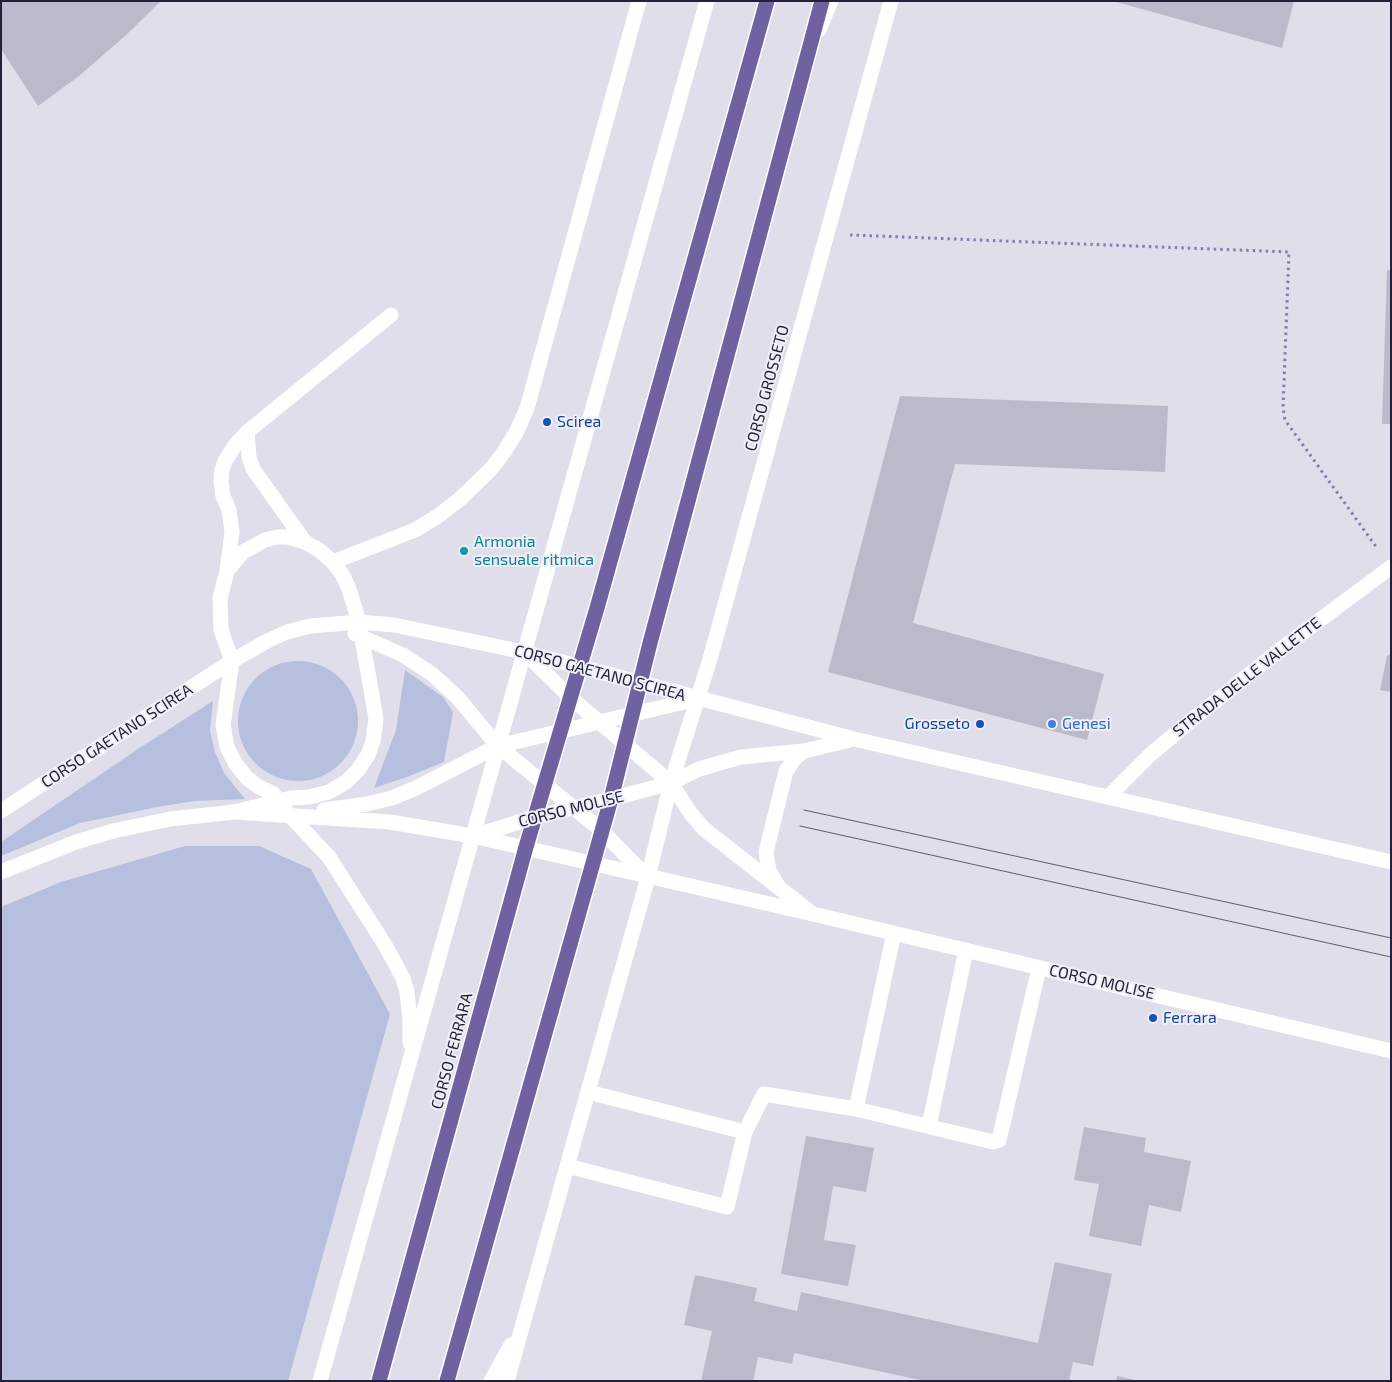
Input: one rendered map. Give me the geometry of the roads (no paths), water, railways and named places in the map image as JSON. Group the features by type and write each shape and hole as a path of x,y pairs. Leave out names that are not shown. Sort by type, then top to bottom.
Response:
{"main road":[{"path":"561,731 767,1"},
{"path":"447,1381 611,799 640,683 822,1"},
{"name":"CORSO FERRARA","path":"378,1381 526,847 561,731"}],"street":[{"path":"333,562 415,530 438,516 460,499 491,469 517,431 527,408 640,1"},
{"path":"320,1381 707,1"},
{"path":"804,67 831,1"},
{"name":"CORSO GROSSETO","path":"671,783 698,699 891,1"},
{"path":"232,661 221,630 220,598 227,571 232,532 229,510 223,496 221,481 225,461 235,445 247,432 391,315"},
{"path":"247,432 249,457 253,469 305,542"},
{"path":"227,571 243,552 265,540 287,537 305,542 319,550 333,562 342,574 349,589 358,622"},
{"name":"STRADA DELLE VALLETTE","path":"1109,796 1151,754 1193,719 1390,567"},
{"name":"CORSO GAETANO SCIREA","path":"234,812 271,796 309,798 329,792 346,782 358,770 368,755 373,741 376,719 358,622"},
{"name":"CORSO GAETANO SCIREA","path":"1,811 232,661 276,637 296,630 323,625 358,622 394,625 524,652 698,699"},
{"name":"CORSO GAETANO SCIREA","path":"323,625 361,637 403,656 432,674 458,698 498,746 602,831 648,877"},
{"name":"CORSO MOLISE","path":"524,652 599,723 671,783 691,814 704,829 813,914"},
{"name":"CORSO GAETANO SCIREA","path":"232,661 223,725 227,747 235,763 247,778 271,796"},
{"name":"CORSO GAETANO SCIREA","path":"288,815 367,804 399,795 498,746 698,699"},
{"name":"CORSO MOLISE","path":"698,699 854,739 1391,862"},
{"name":"CORSO MOLISE","path":"473,836 535,817 671,783 699,769 741,757 804,751 854,739"},
{"name":"CORSO MOLISE","path":"779,888 769,871 766,852 786,771 795,758 804,751"},
{"path":"508,1381 648,877 671,783"},
{"path":"271,796 320,847 336,867 385,945 403,978 407,992 410,1020 406,1077"},
{"name":"CORSO GAETANO SCIREA","path":"291,798 390,822 526,847 648,877"},
{"name":"CORSO GAETANO SCIREA","path":"1,872 76,842 170,819 234,812 390,822"},
{"name":"CORSO MOLISE","path":"648,877 1391,1050"},
{"path":"856,1109 894,933"},
{"path":"929,1126 966,950"},
{"path":"567,1166 727,1207 745,1132 764,1094 856,1109 994,1142 999,1140 1039,968"},
{"path":"588,1092 745,1132"},
{"path":"491,1381 523,1324"}],"tram line":[{"path":"804,810 1391,938"},
{"path":"800,826 1391,957"}],"place":[{"name":"Scirea","path":"547,422"},
{"name":"Armonia sensuale ritmica","path":"464,551"},
{"name":"Grosseto","path":"980,724"},
{"name":"Genesi","path":"1052,724"},
{"name":"Ferrara","path":"1153,1018"}]}
